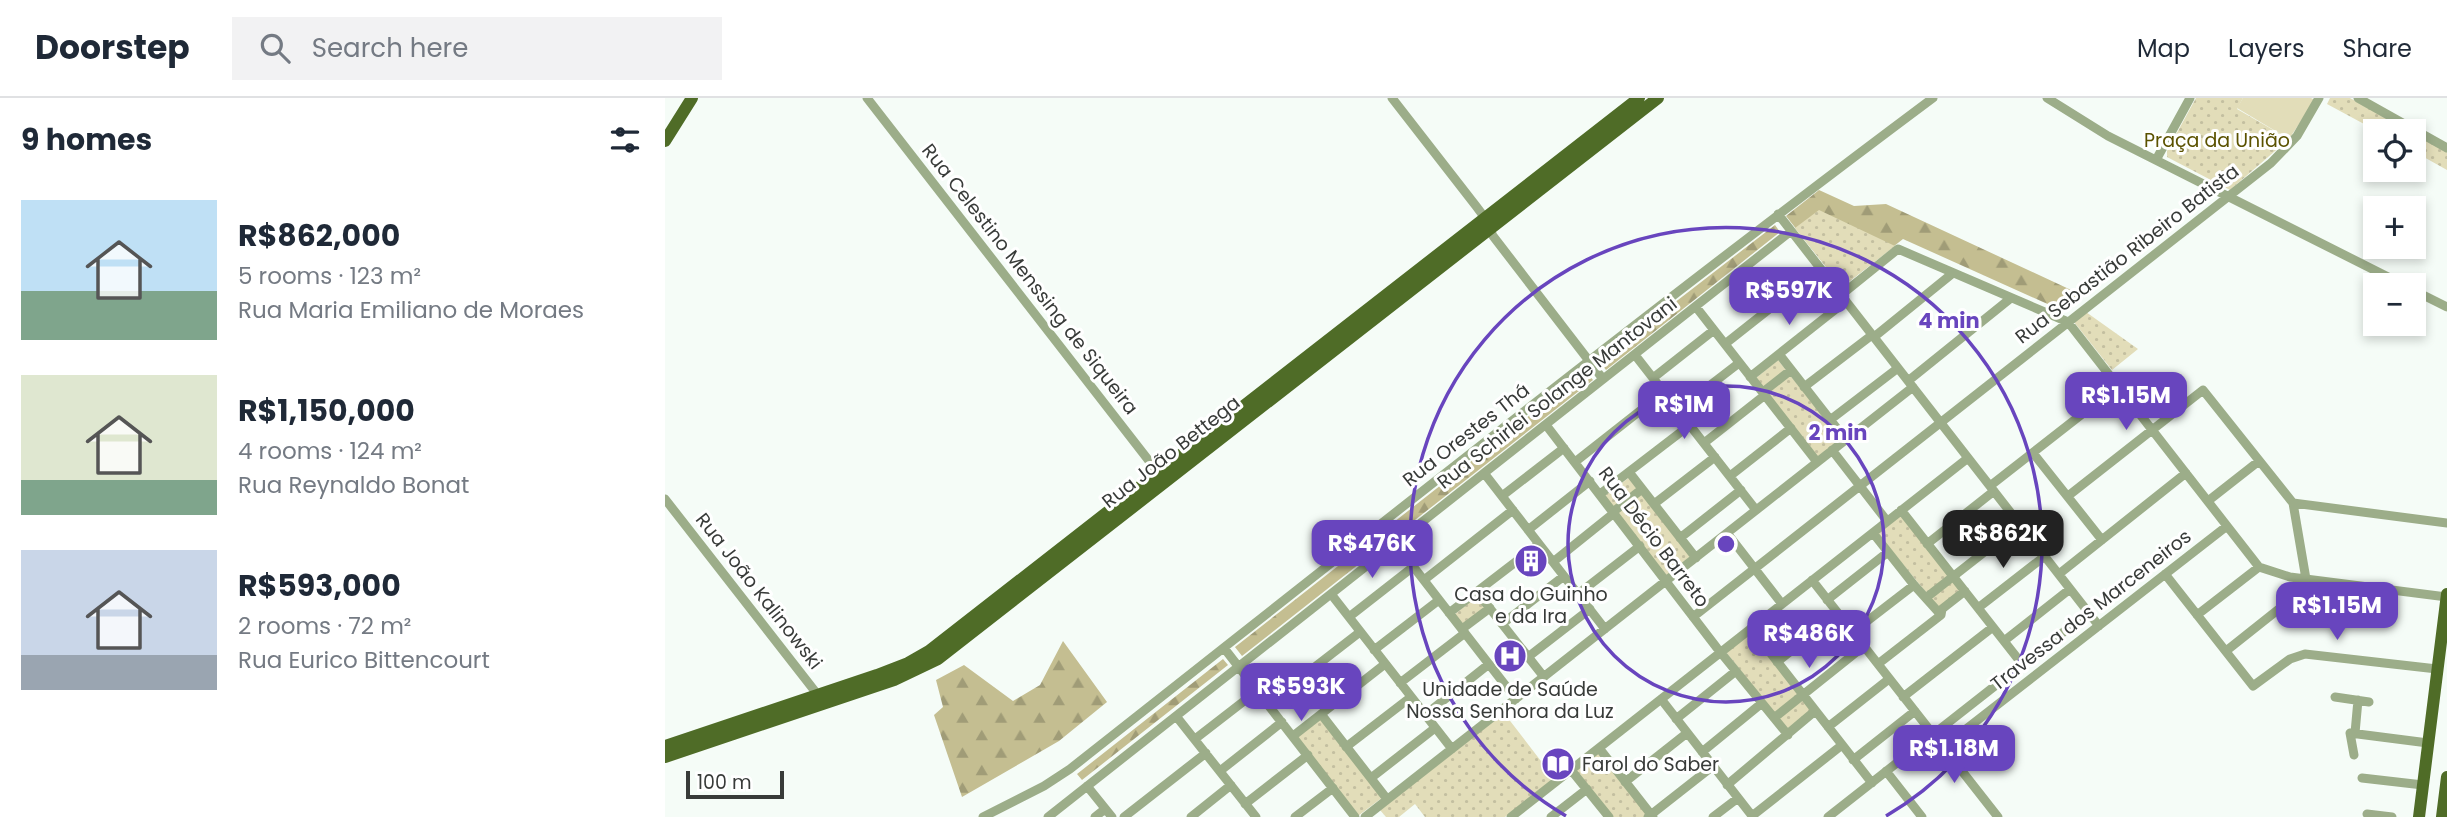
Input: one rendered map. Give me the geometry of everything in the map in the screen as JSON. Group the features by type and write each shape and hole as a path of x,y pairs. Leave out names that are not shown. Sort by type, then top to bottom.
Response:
{"main road":[{"path":"665,141 691,98"},
{"name":"Rua João Bettega","path":"1487,224 1639,98"},
{"name":"Rua João Bettega","path":"665,757 821,699 929,651 1162,477 1487,224 1658,98"},
{"path":"2419,817 2447,595"},
{"name":"Rua João Bettega","path":"665,746 821,699"},
{"path":"2442,817 2447,777"}],"street":[{"name":"Rua Celestino Menssing de Siqueira","path":"867,98 1162,477"},
{"path":"1392,98 1603,379"},
{"name":"Rua Orestes Thá","path":"983,817 1059,777 1589,360 1933,98"},
{"path":"2047,98 2087,124 2381,273"},
{"path":"2156,160 2190,98"},
{"name":"Rua Sebastião Ribeiro Batista","path":"1693,617 2291,144 2319,98"},
{"path":"2358,98 2447,148"},
{"path":"1778,214 2099,626"},
{"name":"Rua Schirlei Solange Mantovani","path":"1048,817 1791,231"},
{"path":"1751,377 1898,249 2068,322 2259,566 2282,576 2447,595"},
{"path":"1725,344 1820,269"},
{"path":"1804,387 1953,273"},
{"path":"2426,296 2447,307"},
{"path":"1365,817 1846,440 2011,298"},
{"path":"1696,307 1817,462"},
{"path":"1653,378 1714,330"},
{"path":"1779,354 1846,440"},
{"path":"1635,355 1756,510"},
{"path":"1678,410 1739,363"},
{"path":"1830,420 1898,368"},
{"path":"1704,443 1791,370"},
{"path":"1927,544 2033,453 2118,386"},
{"path":"2067,496 2203,390 2293,503 2306,579 2304,589 2226,651"},
{"path":"1575,462 1664,392"},
{"name":"Rua Décio Barreto","path":"1546,425 1667,580 1668,585 1788,735"},
{"path":"1600,494 1690,425"},
{"path":"1730,476 1791,428"},
{"path":"1502,496 1564,448"},
{"path":"1832,450 1887,521"},
{"path":"2033,453 2102,540"},
{"path":"1654,504 1715,457"},
{"path":"1511,817 1968,458"},
{"path":"2208,501 2259,461"},
{"path":"1629,472 1696,558"},
{"path":"1484,473 1605,628"},
{"path":"2059,574 2186,473"},
{"path":"1528,530 1590,481"},
{"path":"1553,562 1642,489"},
{"path":"1680,537 1741,490"},
{"name":"Rua João Kalinowski","path":"665,499 821,699"},
{"path":"2293,503 2447,523"},
{"path":"1424,580 1513,510"},
{"path":"1901,510 2022,664"},
{"path":"1927,597 2020,524"},
{"name":"Travessa dos Marceneiros","path":"1943,747 2227,526"},
{"path":"1727,533 1782,604"},
{"path":"1873,533 1941,615"},
{"path":"1395,543 1516,699"},
{"path":"1450,613 1539,544"},
{"path":"1579,594 1640,546"},
{"path":"1827,600 1888,552"},
{"path":"1978,608 2045,556"},
{"path":"2197,615 2259,566"},
{"path":"1349,617 1413,567"},
{"path":"2165,574 2253,686 2290,659 2305,654 2437,669"},
{"path":"1502,624 1564,576"},
{"path":"1812,580 1998,817"},
{"path":"1853,632 1914,585"},
{"path":"2004,641 2070,589"},
{"path":"1878,664 1941,615 1942,609 1965,591"},
{"path":"1477,592 1543,677"},
{"path":"1331,594 1452,749"},
{"path":"1374,650 1439,600"},
{"path":"1400,683 1490,608"},
{"path":"1528,657 1590,609"},
{"path":"1828,817 2089,612"},
{"path":"1777,662 1838,614"},
{"path":"1903,697 1993,627"},
{"path":"1751,628 1871,783"},
{"path":"1267,704 1360,632"},
{"path":"1774,718 1864,646"},
{"path":"1224,648 1356,817"},
{"path":"1293,736 1385,664"},
{"path":"1425,715 1489,664"},
{"path":"1676,719 1736,671"},
{"path":"1828,727 1889,679"},
{"path":"1195,739 1257,691"},
{"path":"1346,747 1411,697"},
{"path":"2335,697 2369,702"},
{"path":"1661,699 1752,817 1842,746"},
{"path":"2354,755 2353,733 2358,700"},
{"path":"1702,752 1762,703"},
{"path":"1727,785 1815,711"},
{"path":"1853,760 1915,711"},
{"path":"1321,714 1387,799"},
{"path":"1176,716 1256,817"},
{"path":"1220,771 1282,722"},
{"path":"1371,778 1435,728"},
{"path":"1625,782 1687,733"},
{"path":"2353,733 2428,743"},
{"path":"1599,748 1651,816 1713,766"},
{"path":"1124,817 1206,753"},
{"path":"1245,804 1307,755"},
{"path":"1571,770 1609,817"},
{"path":"1887,771 1922,817"},
{"path":"2362,778 2423,785"},
{"path":"1191,817 1231,785"},
{"path":"1087,786 1112,817"},
{"path":"1295,817 1333,788"},
{"path":"1551,817 1587,789"},
{"path":"1713,817 1738,798"},
{"path":"1095,817 1105,809"},
{"path":"2367,814 2392,817"}],"green space":[{"name":"Praça da União","path":"2196,98 2243,98 2237,109 2289,139 2230,190 2167,157 2167,151"},
{"path":"2243,98 2315,100 2289,139 2237,108"},
{"path":"2330,98 2350,98 2388,119 2363,119 2363,123 2327,104"},
{"path":"2426,140 2447,152 2447,170 2426,158"},
{"path":"1819,190 1854,206 1886,204 2084,296 2063,311 1903,239 1842,287 1786,216"},
{"path":"1819,210 1895,246 1842,287 1795,228"},
{"path":"1775,225 1780,232 1606,370 1599,361"},
{"path":"2086,312 2138,349 2112,370 2074,322"},
{"path":"1778,360 1841,439 1818,457 1756,378"},
{"path":"1586,371 1593,380 1242,656 1235,647"},
{"path":"1630,477 1691,556 1666,576 1604,496"},
{"path":"1900,515 1961,591 1939,608 1877,533"},
{"path":"1477,596 1486,607 1462,625 1454,615"},
{"path":"1750,633 1811,711 1787,729 1726,652"},
{"path":"1063,641 1107,702 1059,741 962,797 934,715 943,707 936,680 964,665 1013,701 1040,685"},
{"path":"1223,659 1228,665 1082,780 1077,774"},
{"path":"1504,713 1554,778 1505,817 1425,817 1415,804 1399,817 1386,817 1380,810"},
{"path":"1321,718 1383,797 1358,816 1297,737"},
{"path":"1599,752 1650,817 1612,817 1576,771"}],"place":[{"name":"Casa do Guinho e da Ira","path":"1531,561"},
{"name":"Unidade de Saúde Nossa Senhora da Luz","path":"1510,656"},
{"name":"Farol do Saber","path":"1558,764"}]}
